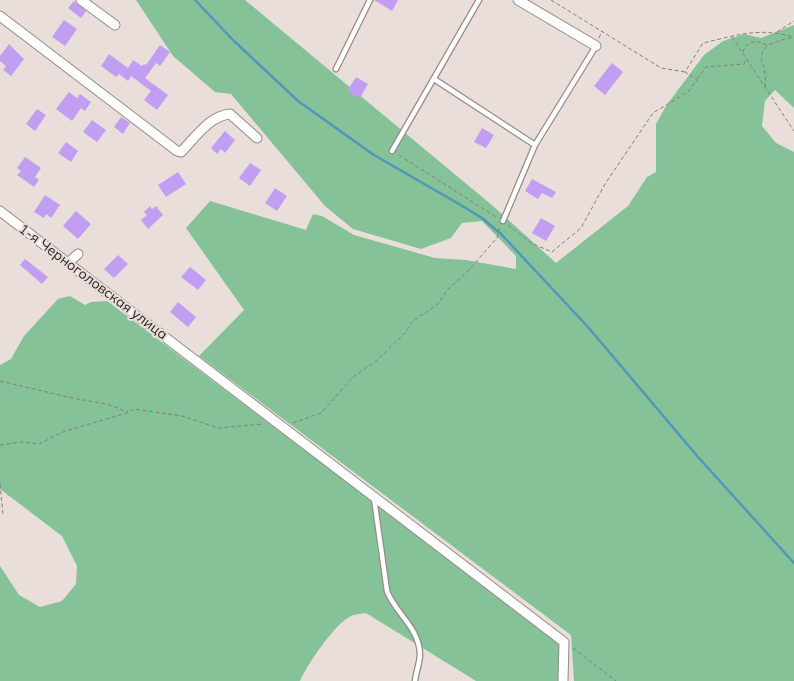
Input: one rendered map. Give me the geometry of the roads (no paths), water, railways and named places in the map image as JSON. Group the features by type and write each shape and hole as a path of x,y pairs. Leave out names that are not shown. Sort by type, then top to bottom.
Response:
{"street":[{"path":"82,0 116,25"},
{"path":"518,0 596,46"},
{"path":"0,16 177,151 181,152 214,118 222,114 230,114 257,138"},
{"name":"1-я Черноголовская улица","path":"0,211 564,642 563,681"},
{"path":"68,263 78,254"}],"lane":[{"path":"336,69 370,0"},
{"path":"392,151 479,0"},
{"path":"502,221 535,145 596,46"},
{"path":"434,79 535,145"},
{"path":"374,496 387,591 390,600 411,626 420,654 415,681"}],"waterway":[{"path":"195,0 234,41 298,101 374,155 482,218 502,235 588,327 698,457 794,563"}]}
